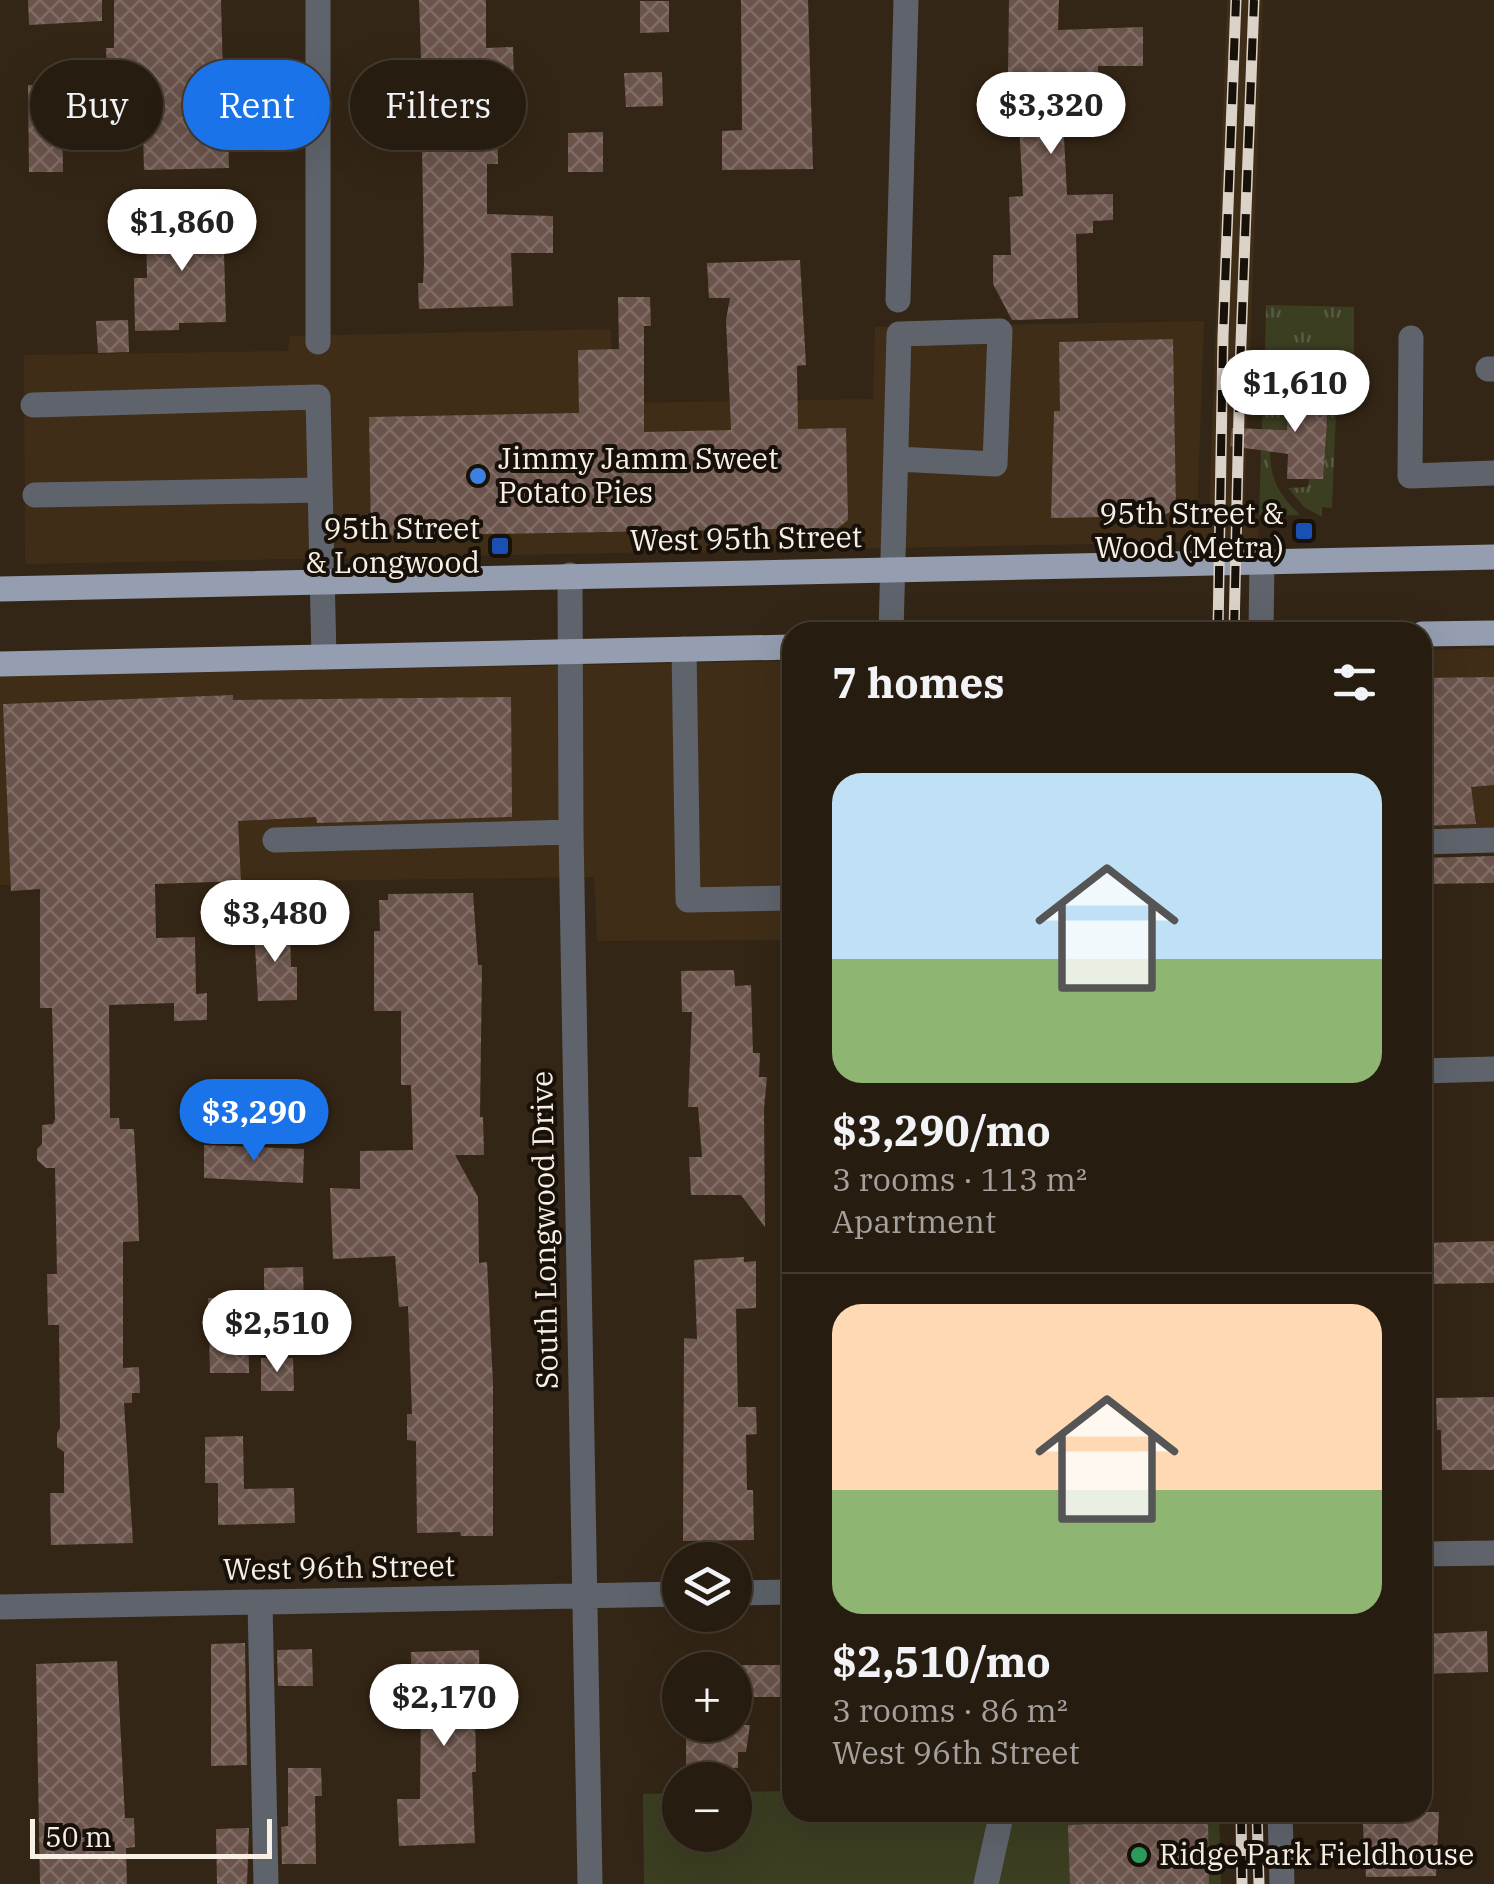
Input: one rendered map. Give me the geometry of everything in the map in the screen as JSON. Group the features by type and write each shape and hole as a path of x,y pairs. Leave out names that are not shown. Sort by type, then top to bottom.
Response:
{"main road":[{"name":"West 95th Street","path":"0,589 1494,557"},
{"path":"1432,634 1494,633"},
{"path":"0,664 782,646"}],"street":[{"path":"318,0 318,342"},
{"path":"898,300 906,0"},
{"path":"891,622 899,334 1000,331 995,464 897,460"},
{"path":"1411,338 1410,476 1494,473"},
{"path":"33,405 318,397 324,657"},
{"path":"35,495 320,490"},
{"path":"1261,622 1262,560"},
{"name":"South Longwood Drive","path":"570,575 590,1884"},
{"path":"684,649 688,900 782,898"},
{"path":"274,840 571,832"},
{"path":"1432,842 1494,840"},
{"path":"1432,1071 1494,1069"},
{"path":"1432,1554 1494,1552"},
{"path":"752,1593 782,1592"},
{"name":"West 96th Street","path":"0,1607 662,1594"},
{"path":"260,1602 266,1884"},
{"path":"986,1884 1000,1822"},
{"path":"1280,1822 1282,1884"}],"shaded area":[{"path":"1227,0 1263,0 1244,514 1259,516 1258,541 25,564 24,355 288,351 290,336 611,329 612,403 873,399 875,327 1204,321 1197,517 1209,518"},
{"path":"1494,648 1494,840 1432,842 1432,650"},
{"path":"782,661 782,940 597,941 594,877 0,885 0,676"}],"green space":[{"path":"1266,305 1354,307 1354,405 1328,405 1328,391 1307,390 1307,368 1271,367 1271,353 1265,352"},
{"path":"1264,374 1300,375 1290,430 1262,429"},
{"path":"1328,412 1336,412 1332,508 1322,507 1322,517 1304,507 1288,488 1308,487 1309,479 1323,479"},
{"path":"1261,451 1270,451 1278,487 1300,515 1259,516"},
{"path":"782,1791 782,1822 1219,1822 1221,1884 644,1884 643,1794 662,1793 662,1852 752,1852 752,1792"}],"building":[{"path":"28,0 102,0 102,21 29,25"},
{"path":"114,0 221,0 222,60 183,60 183,150 229,150 229,168 144,170 143,150 163,150 163,60 106,60 106,48 114,48"},
{"path":"419,0 486,0 486,48 513,47 513,60 421,60"},
{"path":"741,0 808,0 813,169 722,170 722,131 742,130"},
{"path":"1009,0 1059,0 1058,30 1143,27 1143,66 1098,66 1098,76 1070,78 1070,98 1062,98 1067,195 1113,194 1113,220 1093,221 1093,233 1076,234 1078,318 1012,320 993,284 993,255 1011,255 1009,197 1023,196 1019,123 1014,123 1012,77 1008,77"},
{"path":"640,1 669,1 669,32 640,33"},
{"path":"662,72 663,106 626,107 624,73"},
{"path":"30,85 30,150 63,150 63,172 29,172"},
{"path":"603,132 603,172 568,172 568,133"},
{"path":"422,150 498,150 498,164 487,164 487,214 553,216 553,253 511,253 513,306 419,309 418,283 423,283"},
{"path":"146,219 222,221 230,231 231,243 224,253 226,322 179,323 179,330 135,331 134,278 147,278"},
{"path":"800,260 806,365 797,366 798,429 846,428 848,520 838,528 371,536 369,417 579,413 578,350 619,349 618,297 650,297 651,326 644,326 644,432 731,430 726,320 730,298 709,298 707,263"},
{"path":"128,320 129,352 98,353 96,321"},
{"path":"1173,339 1176,509 1162,516 1051,518 1054,411 1060,411 1059,342"},
{"path":"1288,388 1329,391 1323,479 1287,479 1288,454 1230,446 1232,428 1287,430"},
{"path":"1494,677 1494,785 1471,787 1476,824 1432,826 1432,678"},
{"path":"233,695 233,700 511,697 512,817 317,823 316,817 238,821 241,881 155,884 156,938 195,937 196,994 207,993 207,1020 174,1021 174,1003 109,1005 110,1118 119,1118 120,1129 134,1129 138,1209 139,1241 123,1242 123,1368 139,1367 140,1393 132,1393 132,1403 124,1403 133,1543 51,1545 50,1493 64,1493 64,1452 57,1447 59,1325 48,1325 47,1274 57,1274 55,1168 46,1168 37,1160 37,1149 42,1144 42,1125 53,1124 55,1119 52,1008 40,1008 40,889 11,891 3,704"},
{"path":"1494,856 1494,883 1432,884 1432,858"},
{"path":"473,893 478,965 482,965 480,1117 484,1155 455,1155 478,1197 479,1263 487,1262 493,1384 493,1536 417,1533 416,1441 407,1440 407,1414 412,1414 408,1306 399,1307 395,1256 333,1259 330,1188 360,1189 360,1151 413,1150 411,1085 401,1085 401,1011 374,1011 374,931 380,931 379,900 388,900 388,894"},
{"path":"290,927 291,967 297,967 297,1000 258,1001 254,928"},
{"path":"734,970 735,986 751,985 753,1053 760,1053 759,1077 767,1077 765,1227 741,1195 691,1195 689,1157 702,1157 698,1107 688,1107 692,1012 682,1012 681,971"},
{"path":"204,1145 304,1149 303,1183 204,1178"},
{"path":"1494,1241 1494,1283 1432,1284 1432,1243"},
{"path":"744,1257 744,1262 756,1261 756,1308 736,1309 738,1407 756,1407 757,1434 746,1435 747,1490 753,1490 754,1540 683,1541 684,1338 697,1339 694,1260"},
{"path":"303,1267 304,1308 264,1309 264,1268"},
{"path":"248,1297 249,1373 210,1373 208,1298"},
{"path":"261,1358 293,1358 294,1391 261,1391"},
{"path":"1494,1397 1494,1470 1442,1470 1436,1398"},
{"path":"243,1436 244,1489 294,1488 295,1523 218,1525 218,1483 205,1483 205,1437"},
{"path":"1487,1631 1488,1672 1432,1674 1432,1634"},
{"path":"245,1643 247,1765 211,1766 211,1644"},
{"path":"312,1649 313,1686 278,1686 277,1650"},
{"path":"479,1650 480,1705 475,1705 476,1772 472,1772 475,1843 399,1846 397,1799 420,1799 421,1706 412,1706 411,1652"},
{"path":"117,1661 125,1818 134,1818 135,1847 126,1848 127,1884 40,1884 36,1664"},
{"path":"752,1665 781,1665 780,1697 752,1697"},
{"path":"686,1742 747,1742 746,1752 738,1752 738,1762 686,1762"},
{"path":"288,1768 321,1768 322,1796 315,1796 316,1864 282,1864 281,1827 288,1826"},
{"path":"1432,1812 1439,1812 1436,1876 1366,1877 1363,1822 1432,1822"},
{"name":"Ridge Park Fieldhouse","path":"1208,1822 1209,1884 1070,1884 1068,1825"},
{"path":"249,1828 247,1884 217,1884 216,1829"}],"railway":[{"path":"1218,622 1223,337 1236,0"},
{"path":"1234,622 1254,0"},
{"path":"1241,1822 1242,1884"},
{"path":"1257,1822 1259,1884"}],"place":[{"name":"Jimmy Jamm Sweet Potato Pies","path":"478,476"},
{"name":"95th Street & Wood (Metra)","path":"1304,531"},
{"name":"95th Street & Longwood","path":"500,546"},
{"name":"Ridge Park Fieldhouse","path":"1139,1855"}]}
